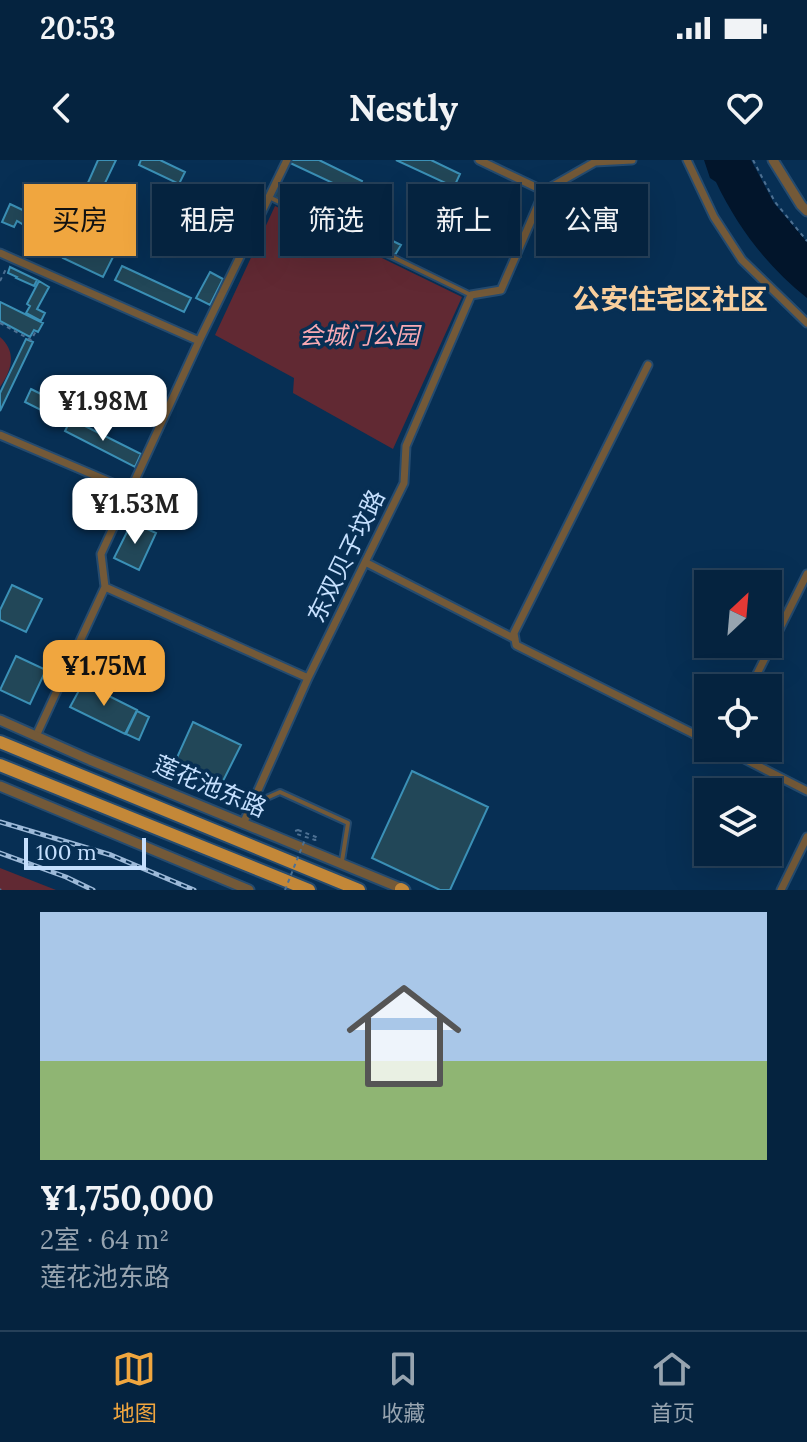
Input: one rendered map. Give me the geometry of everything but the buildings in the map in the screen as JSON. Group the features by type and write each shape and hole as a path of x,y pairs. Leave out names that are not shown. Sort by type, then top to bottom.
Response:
{"highway":[{"path":"0,733 25,753"},
{"name":"莲花池东路","path":"0,742 359,890"},
{"path":"0,765 309,890"},
{"path":"0,771 25,776"}],"street":[{"path":"36,736 105,587 101,554 287,160"},
{"path":"479,160 536,187"},
{"path":"556,184 595,162 632,160"},
{"path":"687,160 714,217 742,260 807,323"},
{"path":"773,160 807,211"},
{"path":"471,295 501,290 536,209"},
{"path":"0,253 199,341"},
{"name":"东双贝子坟路","path":"243,824 308,678 404,483 406,446 471,295"},
{"path":"648,365 514,633 516,645 694,734"},
{"path":"0,435 129,490"},
{"path":"365,562 515,639"},
{"path":"757,674 807,574"},
{"path":"105,587 308,678"},
{"name":"莲花池东路","path":"0,720 403,890"},
{"path":"750,762 807,791"},
{"path":"0,786 249,890"},
{"path":"781,890 807,837"}],"lane":[{"path":"269,197 471,295"},
{"path":"251,806 280,792 348,823 341,863"}],"path":[{"path":"753,160 775,202 807,241"},
{"path":"1,278 12,259"},
{"path":"0,323 31,340 36,331"},
{"path":"295,831 318,839 306,837 297,834 295,831"},
{"path":"285,890 306,837"}],"green space":[{"name":"会城门公园","path":"275,206 280,208 280,256 378,256 462,297 393,449 293,393 294,378 215,335 252,256 264,256 264,230"},
{"path":"0,337 9,349 11,361 0,387"},
{"path":"0,868 56,890 0,890"}],"water":[{"path":"704,160 751,160 774,203 807,242 807,298 779,273 755,245 716,182 710,178"}],"railway":[{"path":"0,822 111,855 194,890"},
{"path":"0,853 93,890"}],"district":[{"name":"公安住宅区社区","path":"670,299"}]}
